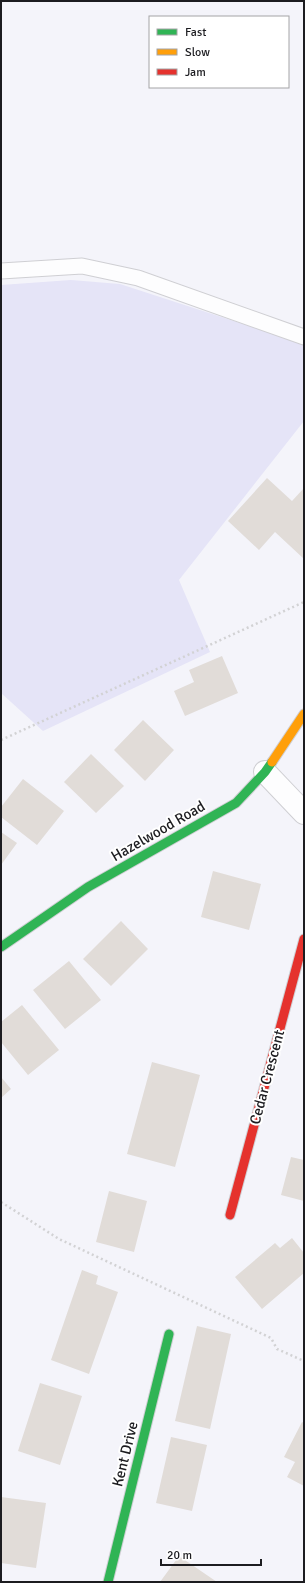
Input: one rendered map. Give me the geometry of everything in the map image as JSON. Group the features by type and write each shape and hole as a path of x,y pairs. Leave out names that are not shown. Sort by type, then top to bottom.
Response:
{"street":[{"name":"Hazelwood Road","path":"1,947 88,887 236,803 265,772 304,714"},
{"path":"265,772 304,813"},
{"name":"Cedar Crescent","path":"230,1215 304,939"},
{"name":"Kent Drive","path":"108,1582 169,1334"}],"lane":[{"path":"1,271 82,266 138,278 304,337"}],"path":[{"path":"1,740 304,602"},
{"path":"1,1202 59,1239 271,1338 277,1349 304,1361"}],"shaded area":[{"path":"71,280 120,284 304,344 304,421 179,580 210,652 43,731 1,693 1,285"}],"building":[{"path":"267,478 292,501 304,488 304,559 275,532 259,550 228,521"},
{"path":"222,656 238,693 185,716 174,691 194,682 189,670"},
{"path":"143,720 174,750 145,781 114,750"},
{"path":"91,754 124,786 96,813 64,782"},
{"path":"23,779 64,811 37,845 1,817 1,807"},
{"path":"1,832 17,843 1,865"},
{"path":"213,871 261,884 249,930 201,917"},
{"path":"121,921 148,949 111,986 83,959"},
{"path":"69,961 101,1000 65,1029 33,990"},
{"path":"22,1005 59,1050 28,1075 1,1042 1,1022"},
{"path":"152,1062 200,1075 175,1167 127,1154"},
{"path":"1,1077 11,1089 1,1098"},
{"path":"291,1157 304,1160 304,1201 281,1195"},
{"path":"109,1191 147,1201 134,1252 96,1242"},
{"path":"292,1238 304,1253 304,1273 262,1309 235,1277 275,1243 280,1248"},
{"path":"82,1270 98,1276 96,1284 118,1292 89,1374 51,1360"},
{"path":"197,1326 231,1334 210,1429 175,1421"},
{"path":"40,1383 82,1396 60,1465 18,1451"},
{"path":"302,1422 304,1423 304,1486 287,1477 295,1462 284,1457"},
{"path":"171,1437 207,1445 192,1511 156,1503"},
{"path":"1,1497 46,1503 36,1568 1,1563"},
{"path":"179,1556 217,1582 160,1582"}],"traffic: fast":[{"path":"1,947 88,887 236,803 265,772 272,762"},
{"path":"108,1582 169,1334"}],"traffic: slow":[{"path":"272,762 304,714"}],"traffic: jam":[{"path":"230,1215 304,939"}]}
